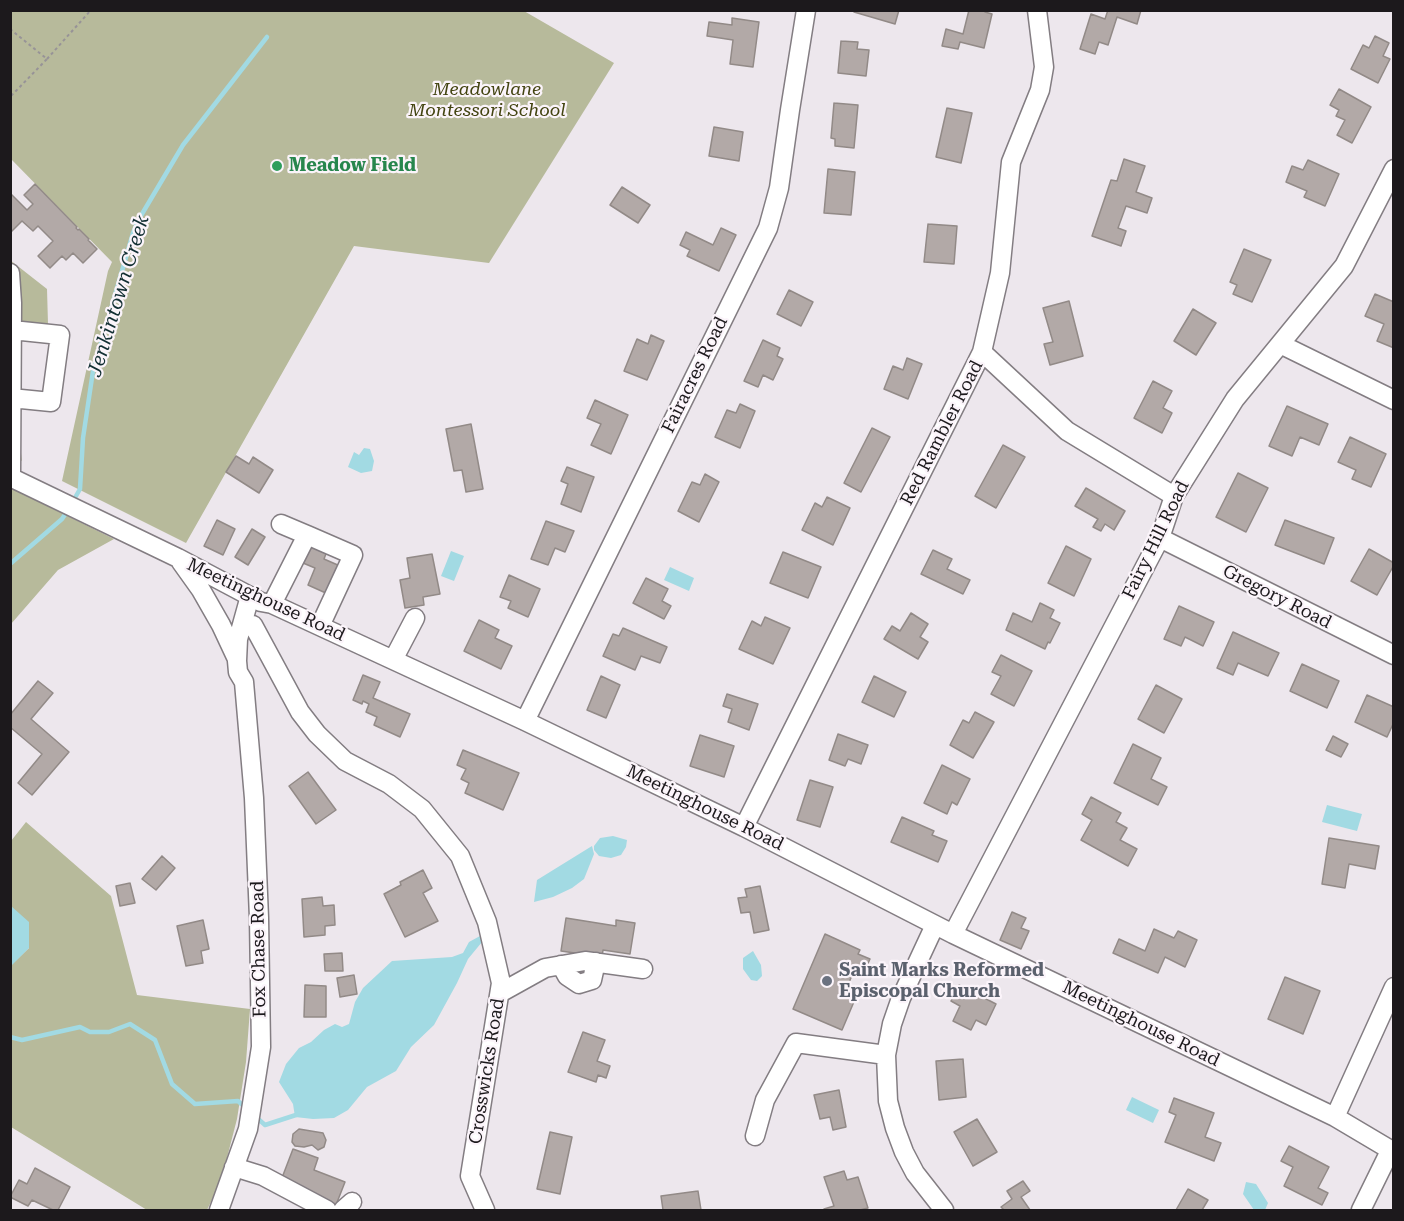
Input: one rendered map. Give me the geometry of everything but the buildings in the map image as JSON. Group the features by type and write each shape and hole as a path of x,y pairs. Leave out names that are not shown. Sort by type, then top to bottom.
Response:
{"street":[{"name":"Fairacres Road","path":"525,720 768,228 779,188 806,10"},
{"name":"Red Rambler Road","path":"744,827 982,352 1000,273 1011,162 1040,90 1044,67 1037,10"},
{"name":"Fairy Hill Road","path":"953,934 1160,538 1174,496 1235,399 1344,266 1394,169"},
{"path":"10,273 11,398 15,479"},
{"path":"11,398 51,402 60,335 12,330"},
{"path":"1280,344 1394,400"},
{"path":"982,352 1067,431 1174,496"},
{"name":"Meetinghouse Road","path":"15,479 261,600 525,720 744,827 953,934 1335,1117 1392,1152"},
{"path":"281,524 353,555 320,626"},
{"path":"261,600 307,535"},
{"name":"Gregory Road","path":"1160,538 1394,655"},
{"name":"Fox Chase Road","path":"178,558 201,590 221,625 237,661"},
{"name":"Fox Chase Road","path":"244,682 250,670 248,648 261,600"},
{"name":"Fox Chase Road","path":"219,1210 248,1129 261,1047 259,907 254,798 244,682 238,672 237,661 238,639 261,600"},
{"path":"393,660 416,618"},
{"name":"Crosswicks Road","path":"253,625 300,712 317,734 345,761 389,784 422,810 460,856 487,922 501,983 470,1176 485,1210"},
{"path":"935,925 901,998 892,1024 886,1055 888,1101 895,1128 915,1173 944,1210"},
{"path":"500,993 545,968 561,965 567,976 579,984 592,980 596,962 643,969"},
{"path":"1335,1117 1394,987"},
{"path":"755,1136 765,1100 796,1043 886,1055"},
{"path":"1361,1210 1392,1152"},
{"path":"234,1167 263,1176 327,1210"}],"path":[{"path":"10,98 91,10"},
{"path":"10,29 46,59"}],"green space":[{"name":"Meadowlane Montessori School","path":"10,11 524,11 614,63 489,263 354,246 186,543 62,481 108,271 112,262 11,159"},
{"path":"10,260 47,289 48,324 13,325 13,388 22,461 11,455"},
{"path":"11,488 114,539 58,570 11,624"},
{"path":"26,822 111,896 137,995 250,1009 246,1062 237,1119 221,1181 207,1210 147,1210 11,1127 10,966 29,948 10,908 11,841"}],"water":[{"path":"364,448 370,449 374,461 372,471 361,473 348,467 354,452 359,455"},
{"path":"451,551 464,556 454,581 441,576"},
{"path":"670,567 694,578 689,591 664,580"},
{"path":"1327,805 1362,814 1357,831 1322,822"},
{"path":"613,836 627,840 621,855 611,858 599,856 594,846 600,838"},
{"path":"592,846 594,854 584,879 553,897 534,902 537,880"},
{"path":"11,906 29,922 29,948 11,966"},
{"path":"480,936 482,942 468,959 434,1025 411,1047 396,1071 367,1087 348,1110 334,1118 295,1117 293,1104 279,1082 286,1064 299,1048 335,1024 342,1027 349,1024 355,1002 363,988 392,961 452,957 463,953 469,942"},
{"path":"753,951 761,965 762,976 757,981 751,980 743,969 743,958"},
{"path":"1132,1097 1159,1110 1153,1123 1126,1110"},
{"path":"1246,1182 1256,1184 1268,1203 1265,1210 1254,1210 1243,1194"}],"waterway":[{"name":"Jenkintown Creek","path":"72,503 80,489 83,438 93,371 133,233 183,145 267,37"},
{"name":"Jenkintown Creek","path":"10,564 62,519 68,510"},
{"path":"10,1037 22,1040 80,1027 90,1032 109,1032 130,1024 155,1040 172,1084 195,1104 238,1101 247,1109"},
{"path":"256,1117 265,1125 299,1114"}],"place":[{"name":"Meadow Field","path":"277,166"},
{"name":"Saint Marks Reformed Episcopal Church","path":"827,981"}]}
